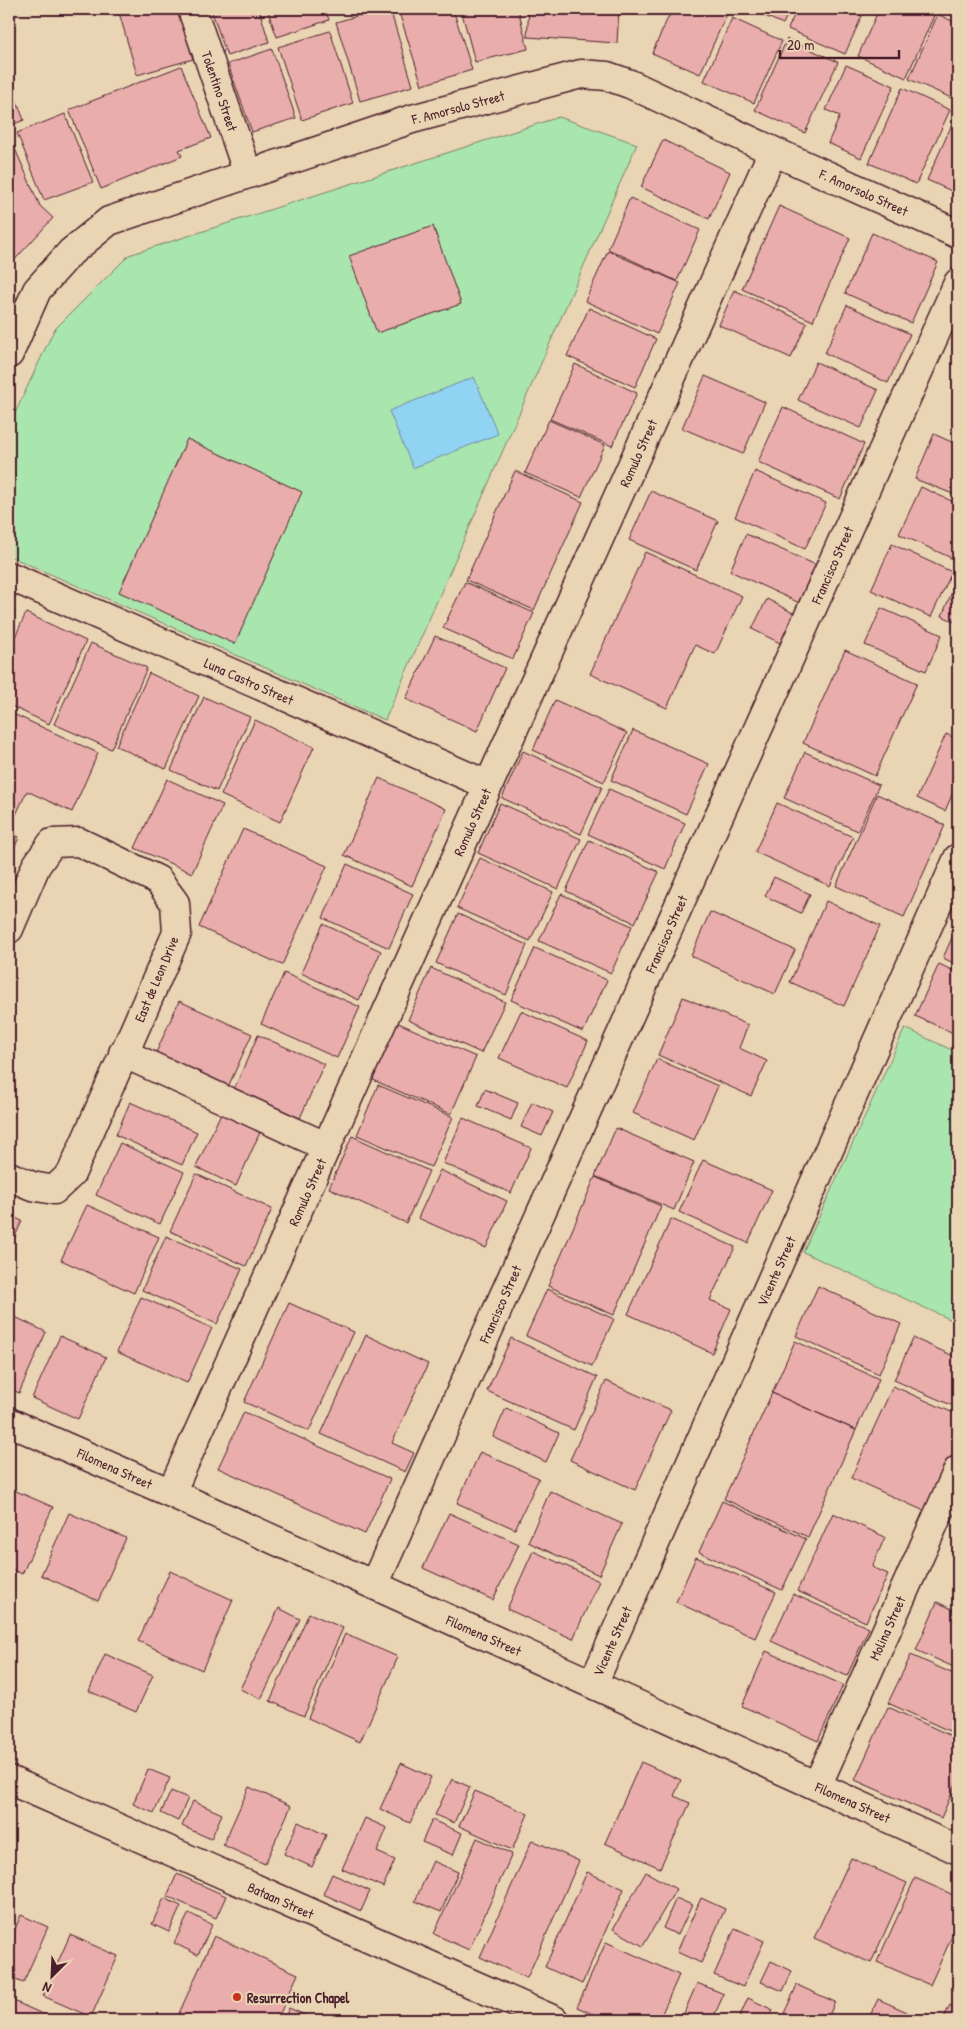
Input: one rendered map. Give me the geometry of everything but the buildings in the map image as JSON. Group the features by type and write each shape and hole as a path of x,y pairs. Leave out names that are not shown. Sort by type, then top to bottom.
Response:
{"street":[{"name":"Tolentino Street","path":"192,9 248,174"},
{"name":"F. Amorsolo Street","path":"9,354 37,290 71,252 109,220 412,119 581,74 606,76 630,84 958,234"},
{"name":"Romulo Street","path":"171,1493 773,151"},
{"name":"Francisco Street","path":"374,1585 958,283"},
{"name":"Luna Castro Street","path":"9,576 488,785"},
{"name":"East de Leon Drive","path":"9,929 36,866 52,843 79,842 158,880 175,903 177,933 71,1174 54,1190 32,1186 9,1176"},
{"name":"Vicente Street","path":"593,1684 958,858"},
{"path":"124,1053 327,1147"},
{"name":"Filomena Street","path":"9,1422 171,1493 958,1850"},
{"name":"Molina Street","path":"817,1786 958,1470"},
{"name":"Bataan Street","path":"9,1780 554,2020"}],"green space":[{"path":"559,117 637,144 385,720 9,556 9,426 54,330 129,255"},
{"path":"905,1028 958,1053 958,1323 803,1252"}],"water":[{"path":"474,377 498,434 413,468 389,411"}],"place":[{"name":"Resurrection Chapel","path":"237,1997"}]}
